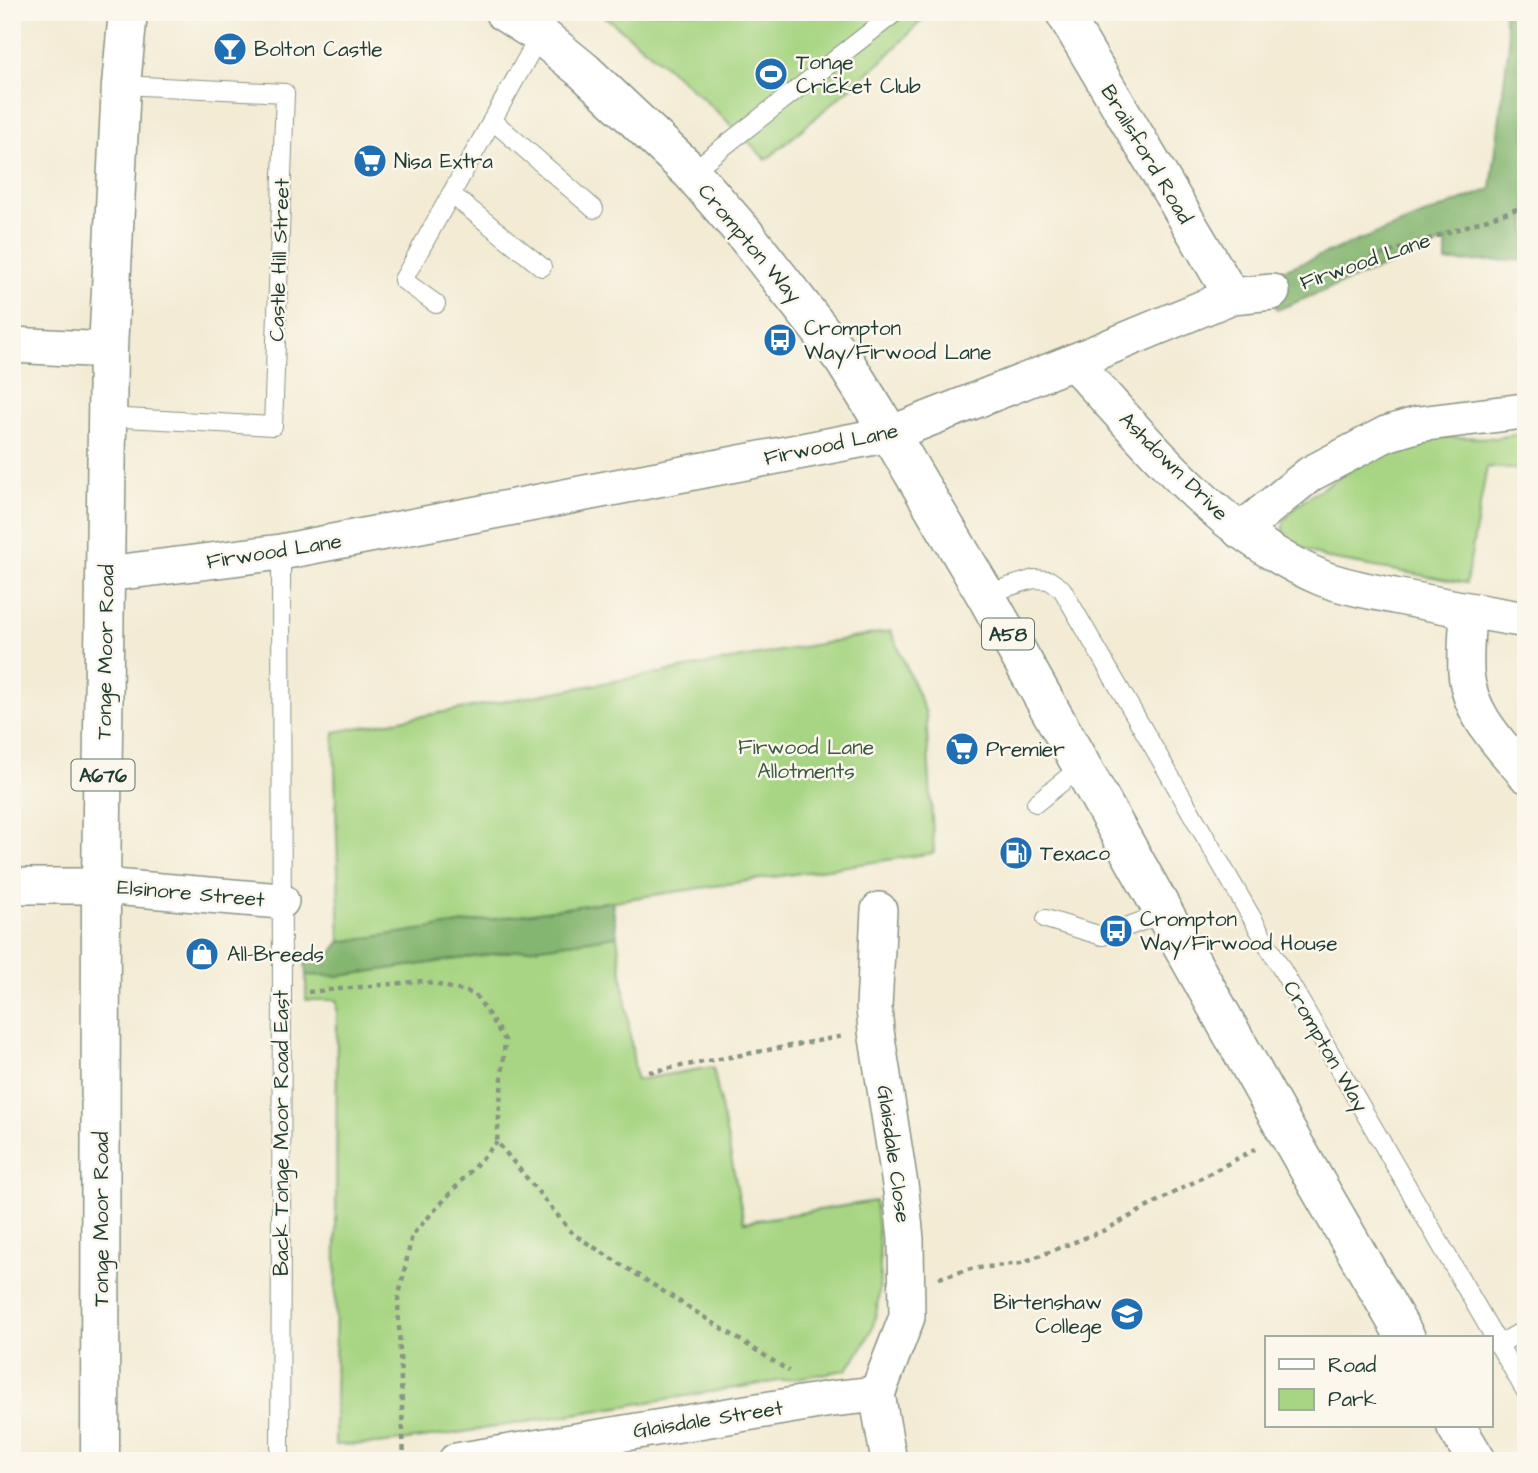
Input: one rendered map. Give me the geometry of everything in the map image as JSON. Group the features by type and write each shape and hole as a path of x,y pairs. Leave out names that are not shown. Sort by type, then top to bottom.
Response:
{"main road":[{"name":"Tonge Moor Road","path":"100,1461 101,886 107,350 121,85 128,12"},
{"name":"Crompton Way","path":"504,12 540,35 584,71 691,172 744,233 843,359 985,594 1287,1132 1405,1336"},
{"path":"1457,1428 1477,1461"}],"street":[{"name":"Brailsford Road","path":"1063,12 1232,296"},
{"name":"Firwood Lane","path":"106,574 281,552 890,434 1232,296 1272,292"},
{"path":"12,345 107,350"},
{"name":"Ashdown Drive","path":"1073,362 1199,497 1240,531 1286,561 1324,579 1362,589 1526,620"},
{"path":"1240,531 1310,474 1386,434 1419,424 1524,411"},
{"path":"1468,611 1466,674 1474,704 1490,733 1526,775"},
{"name":"Elsinore Street","path":"12,886 101,886 281,901"},
{"name":"Glaisdale Close","path":"877,1394 907,1317 906,1239 901,1191 874,1007 879,910"},
{"path":"877,1394 889,1461"},
{"name":"Glaisdale Street","path":"456,1461 831,1399 877,1394"}],"lane":[{"path":"691,172 896,12"},
{"path":"436,304 402,280 540,35"},
{"name":"Castle Hill Street","path":"107,417 273,426 285,93 121,85"},
{"path":"492,120 594,209"},
{"path":"451,194 542,267"},
{"name":"Back Tonge Moor Road East","path":"279,1461 281,552"},
{"name":"Crompton Way","path":"985,594 1034,579 1049,580 1062,589 1526,1392"},
{"path":"1036,803 1082,766"},
{"path":"1046,919 1102,936 1164,913"},
{"path":"1498,1345 1526,1329"}],"path":[{"name":"Firwood Lane","path":"1272,292 1526,206"},
{"path":"282,994 423,981 475,994 505,1040 497,1142 412,1235 398,1300 404,1461"},
{"path":"649,1072 876,1031"},
{"path":"906,1288 971,1269 1021,1263 1105,1230 1287,1132"},
{"path":"497,1142 573,1234 831,1399"}],"green space":[{"name":"Tonge Cricket Club","path":"599,12 930,12 883,60 766,160 686,83"},
{"path":"1503,12 1526,12 1526,260 1446,262 1446,241 1277,310 1265,277 1491,189 1509,42"},
{"path":"1526,434 1526,470 1487,467 1466,583 1324,558 1299,546 1283,533 1284,520 1301,502 1389,444 1439,437 1495,438"},
{"name":"Firwood Lane Allotments","path":"891,631 926,713 934,853 340,942 334,732"},
{"path":"612,901 617,936 339,976 306,975 305,959 328,958 340,942"},
{"path":"617,936 636,1080 713,1067 744,1222 875,1201 880,1260 879,1289 875,1319 867,1339 846,1370 445,1435 377,1444 335,1445 337,1000 306,1000 306,975 339,976"}],"place":[{"name":"Bolton Castle","path":"230,49"},
{"name":"Tonge Cricket Club","path":"771,74"},
{"name":"Nisa Extra","path":"370,161"},
{"name":"Crompton Way/Firwood Lane","path":"780,340"},
{"name":"Premier","path":"962,749"},
{"name":"Texaco","path":"1016,853"},
{"name":"Crompton Way/Firwood House","path":"1116,931"},
{"name":"All-Breeds","path":"202,954"},
{"name":"Birtenshaw College","path":"1127,1314"}]}
